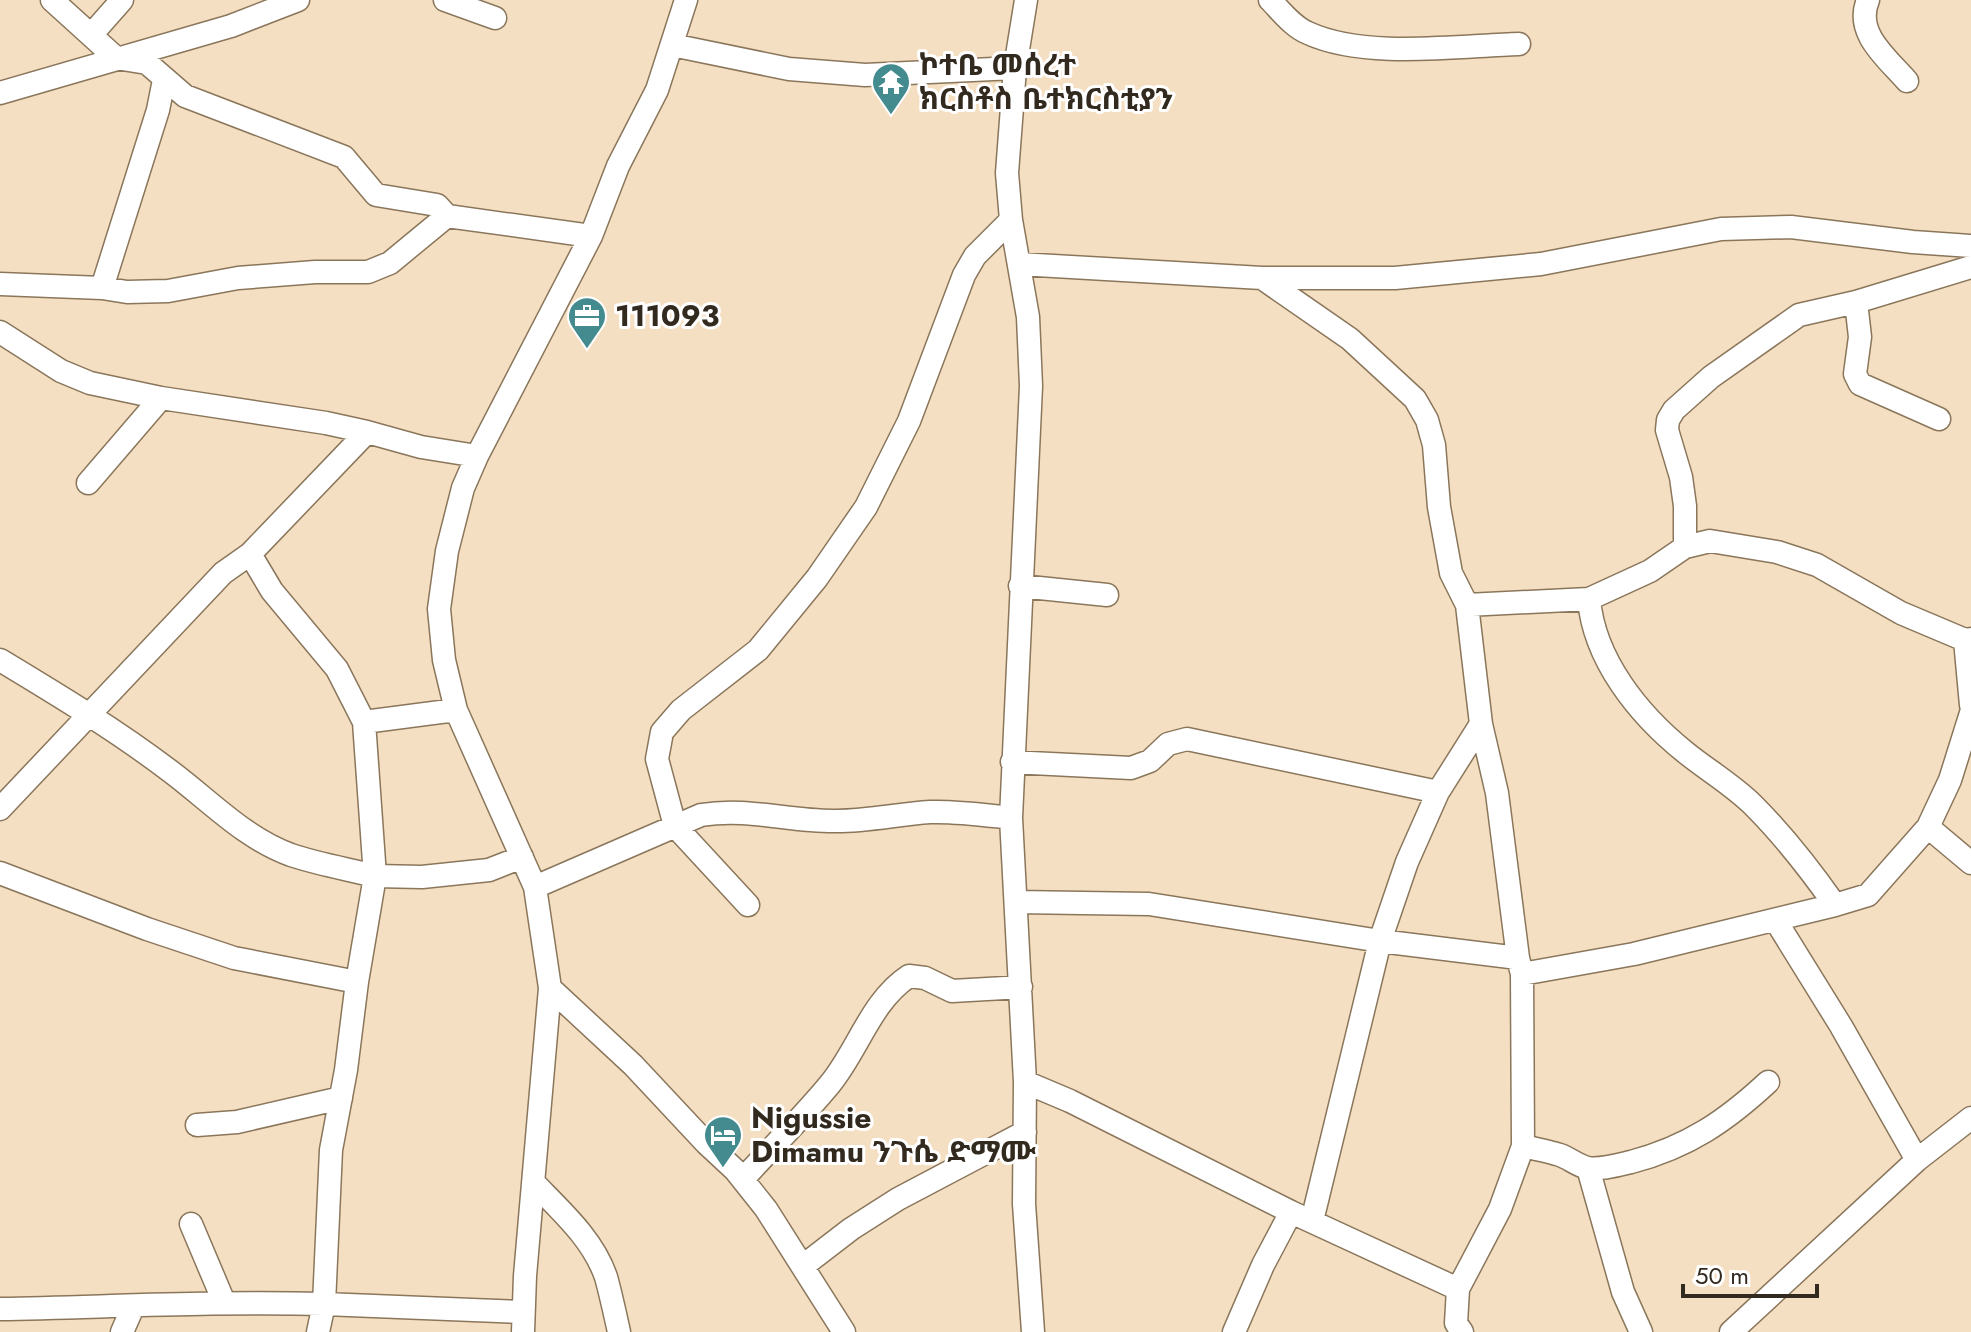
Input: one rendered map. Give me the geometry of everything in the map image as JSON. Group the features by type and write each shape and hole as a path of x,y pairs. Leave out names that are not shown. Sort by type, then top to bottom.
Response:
{"street":[{"path":"52,0 116,58 147,63 185,96 344,157 376,195 437,205 447,216 591,236"},
{"path":"92,34 122,0"},
{"path":"0,93 231,26 298,0"},
{"path":"445,0 495,18"},
{"path":"0,1309 224,1302 324,1304 523,1322 550,988 535,887 456,710 444,660 439,609 447,551 463,488 591,236 618,166 657,90 686,0"},
{"path":"1026,0 1015,68 1007,173 1011,220 1028,317 1031,386 1011,818 1025,1082 1024,1204 1033,1332"},
{"path":"1270,0 1307,33 1338,42 1379,49 1519,44"},
{"path":"1868,0 1864,16 1867,34 1907,81"},
{"path":"672,45 789,69 865,75 1015,68"},
{"path":"102,288 158,110 164,80"},
{"path":"0,284 102,288 127,292 168,291 238,278 315,272 368,272 390,263 447,216"},
{"path":"748,905 675,826 657,759 662,732 681,710 758,650 817,578 866,507 909,421 964,275 975,256 1011,220"},
{"path":"1019,264 1262,278 1395,278 1541,264 1721,229 1791,227 1971,246"},
{"path":"1685,547 1681,477 1667,430 1674,410 1711,377 1799,315 1856,302 1971,267"},
{"path":"1262,278 1350,339 1415,399 1427,420 1434,445 1439,507 1451,573 1467,605 1481,724 1497,793 1520,966 1523,1146 1500,1209 1458,1289 1456,1323 1462,1332"},
{"path":"1856,302 1860,337 1855,374 1860,384 1939,419"},
{"path":"0,332 61,371 90,383 161,398 326,423 421,447 477,456"},
{"path":"88,483 161,398"},
{"path":"0,809 223,573 250,554 367,432"},
{"path":"1467,605 1589,599 1650,571 1685,547 1710,541 1777,552 1817,565 1901,613 1968,639 1971,705"},
{"path":"250,554 272,591 337,669 364,722 375,876 331,1150 324,1304 318,1332"},
{"path":"1020,586 1107,595"},
{"path":"1589,599 1591,622 1607,659 1649,719 1750,803 1800,855 1835,905"},
{"path":"0,660 90,715 171,771 230,820 290,854 375,876 422,877 489,870 522,857"},
{"path":"364,722 456,710"},
{"path":"1016,902 1149,904 1520,966 1634,954 1776,921 1868,895 1928,827 1950,780 1971,713"},
{"path":"1312,1221 1380,941 1407,862 1438,792 1481,724"},
{"path":"1012,762 1131,768 1150,761 1168,744 1187,739 1438,792"},
{"path":"535,887 701,815 728,810 794,820 840,821 932,812 1011,818"},
{"path":"1928,827 1971,863"},
{"path":"0,873 147,929 234,958 357,982"},
{"path":"1776,921 1841,1026 1917,1160"},
{"path":"743,1179 832,1082 864,1027 896,984 909,976 925,978 952,991 1021,987"},
{"path":"550,988 633,1065 743,1179 844,1332"},
{"path":"1025,1082 1070,1101 1353,1243 1458,1289"},
{"path":"1523,1146 1559,1154 1588,1168 1611,1167 1680,1145 1712,1129 1768,1082"},
{"path":"197,1125 237,1122 341,1098"},
{"path":"1731,1332 1917,1160 1971,1118"},
{"path":"803,1266 851,1229 898,1199 1025,1132"},
{"path":"1588,1168 1623,1292 1641,1332"},
{"path":"534,1183 574,1223 590,1247 605,1275 619,1332"},
{"path":"1234,1332 1263,1265 1291,1212"},
{"path":"191,1224 224,1302"},
{"path":"122,1332 133,1307"}],"place":[{"name":"ኮተቤ መሰረተ ክርስቶስ ቤተክርስቲያን","path":"891,116"},
{"name":"111093","path":"587,350"},
{"name":"Nigussie Dimamu ንጉሴ ድማሙ","path":"723,1169"}]}
